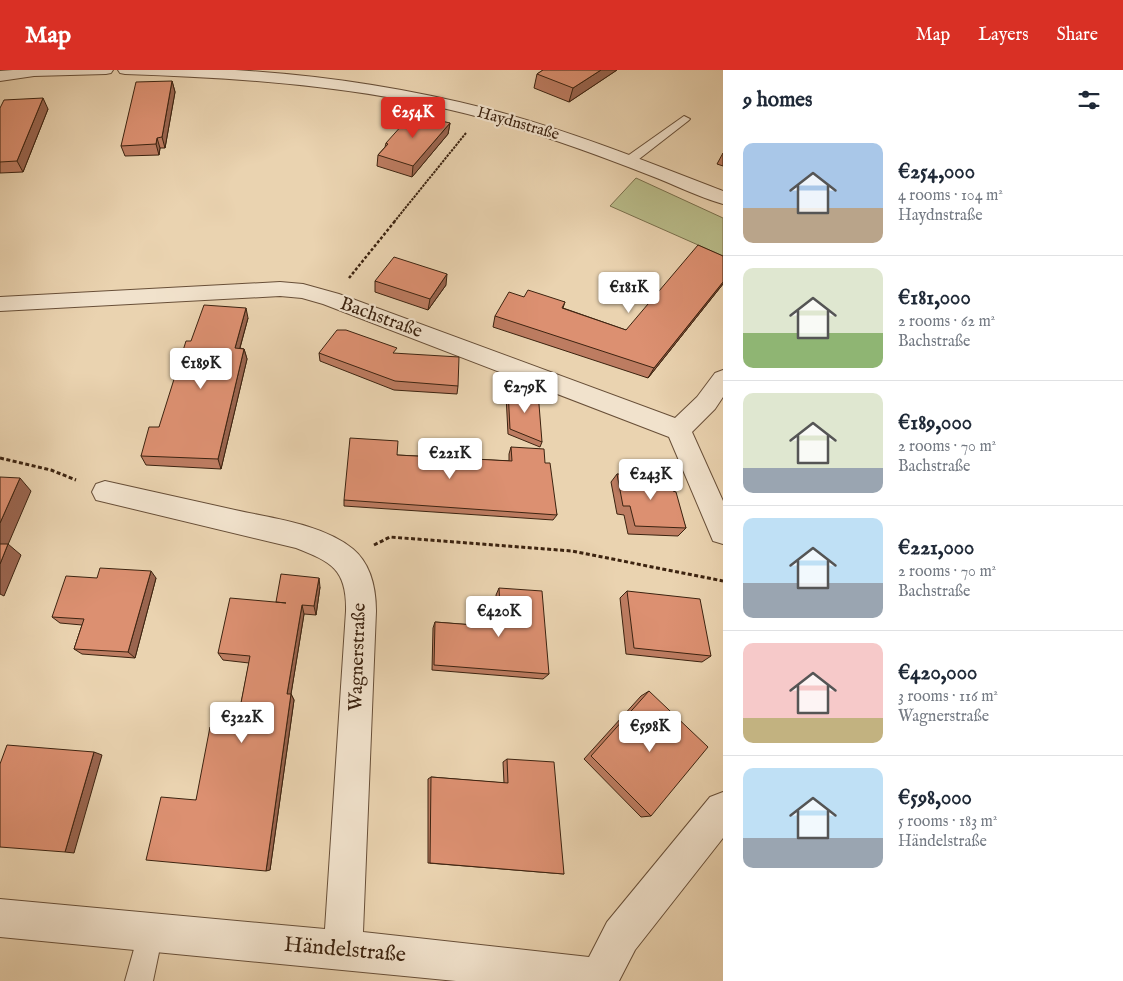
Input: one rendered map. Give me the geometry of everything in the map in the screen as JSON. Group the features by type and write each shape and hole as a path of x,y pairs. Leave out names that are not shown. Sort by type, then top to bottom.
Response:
{"street":[{"path":"0,76 35,71 106,70"},
{"name":"Haydnstraße","path":"124,70 247,74 310,81 400,96 482,113 630,160 723,198"},
{"name":"Bachstraße","path":"0,304 280,289 303,291 331,299 679,430"},
{"path":"723,378 706,403 679,430 723,532"},
{"path":"105,492 298,536 323,546 346,559"},
{"name":"Wagnerstraße","path":"343,949 361,611 359,583 346,559"},
{"name":"Händelstraße","path":"0,918 343,949 599,980 621,936 723,810"}],"lane":[{"path":"630,160 684,119"},
{"path":"139,981 150,933"}],"path":[{"path":"331,299 482,113"},
{"path":"0,458 51,470 105,492"},
{"path":"346,559 390,537 572,551 723,581"}],"green space":[{"path":"636,178 723,218 723,256 610,206"}],"building":[{"path":"543,70 601,70 573,88 537,74"},
{"path":"172,81 162,137 157,138 156,144 121,146 136,82"},
{"path":"43,98 17,161 0,162 0,108 4,100"},
{"path":"412,114 450,123 413,166 378,155 388,144 386,143"},
{"path":"698,245 723,256 723,282 654,368 495,316 509,292 524,297 528,290 565,302 562,308 626,330"},
{"path":"394,257 447,274 430,299 375,281"},
{"path":"204,305 246,308 235,348 244,349 218,459 141,456 149,427 159,427 186,341 191,341"},
{"path":"337,330 346,330 397,348 393,353 459,357 458,386 395,381 319,353"},
{"path":"508,390 538,392 542,442 510,429"},
{"path":"350,438 398,441 397,455 512,461 511,447 544,449 545,463 550,463 557,515 344,500"},
{"path":"617,474 668,476 673,491 676,492 686,528 635,526 630,506 623,506"},
{"path":"0,477 20,478 0,523"},
{"path":"0,544 8,544 0,564"},
{"path":"100,568 151,571 128,652 74,649 84,619 52,617 66,576 97,578"},
{"path":"281,574 319,578 314,606 302,605 287,694 291,694 266,871 146,860 161,797 196,800 210,727 236,729 250,656 218,653 230,598 286,603 276,602"},
{"path":"499,588 542,591 549,674 434,665 435,622 501,627"},
{"path":"627,591 700,599 711,656 634,648"},
{"path":"649,691 708,747 651,816 591,756"},
{"path":"7,745 94,752 65,852 0,847 0,764"},
{"path":"507,759 554,762 564,874 430,863 431,777 508,783"}]}
